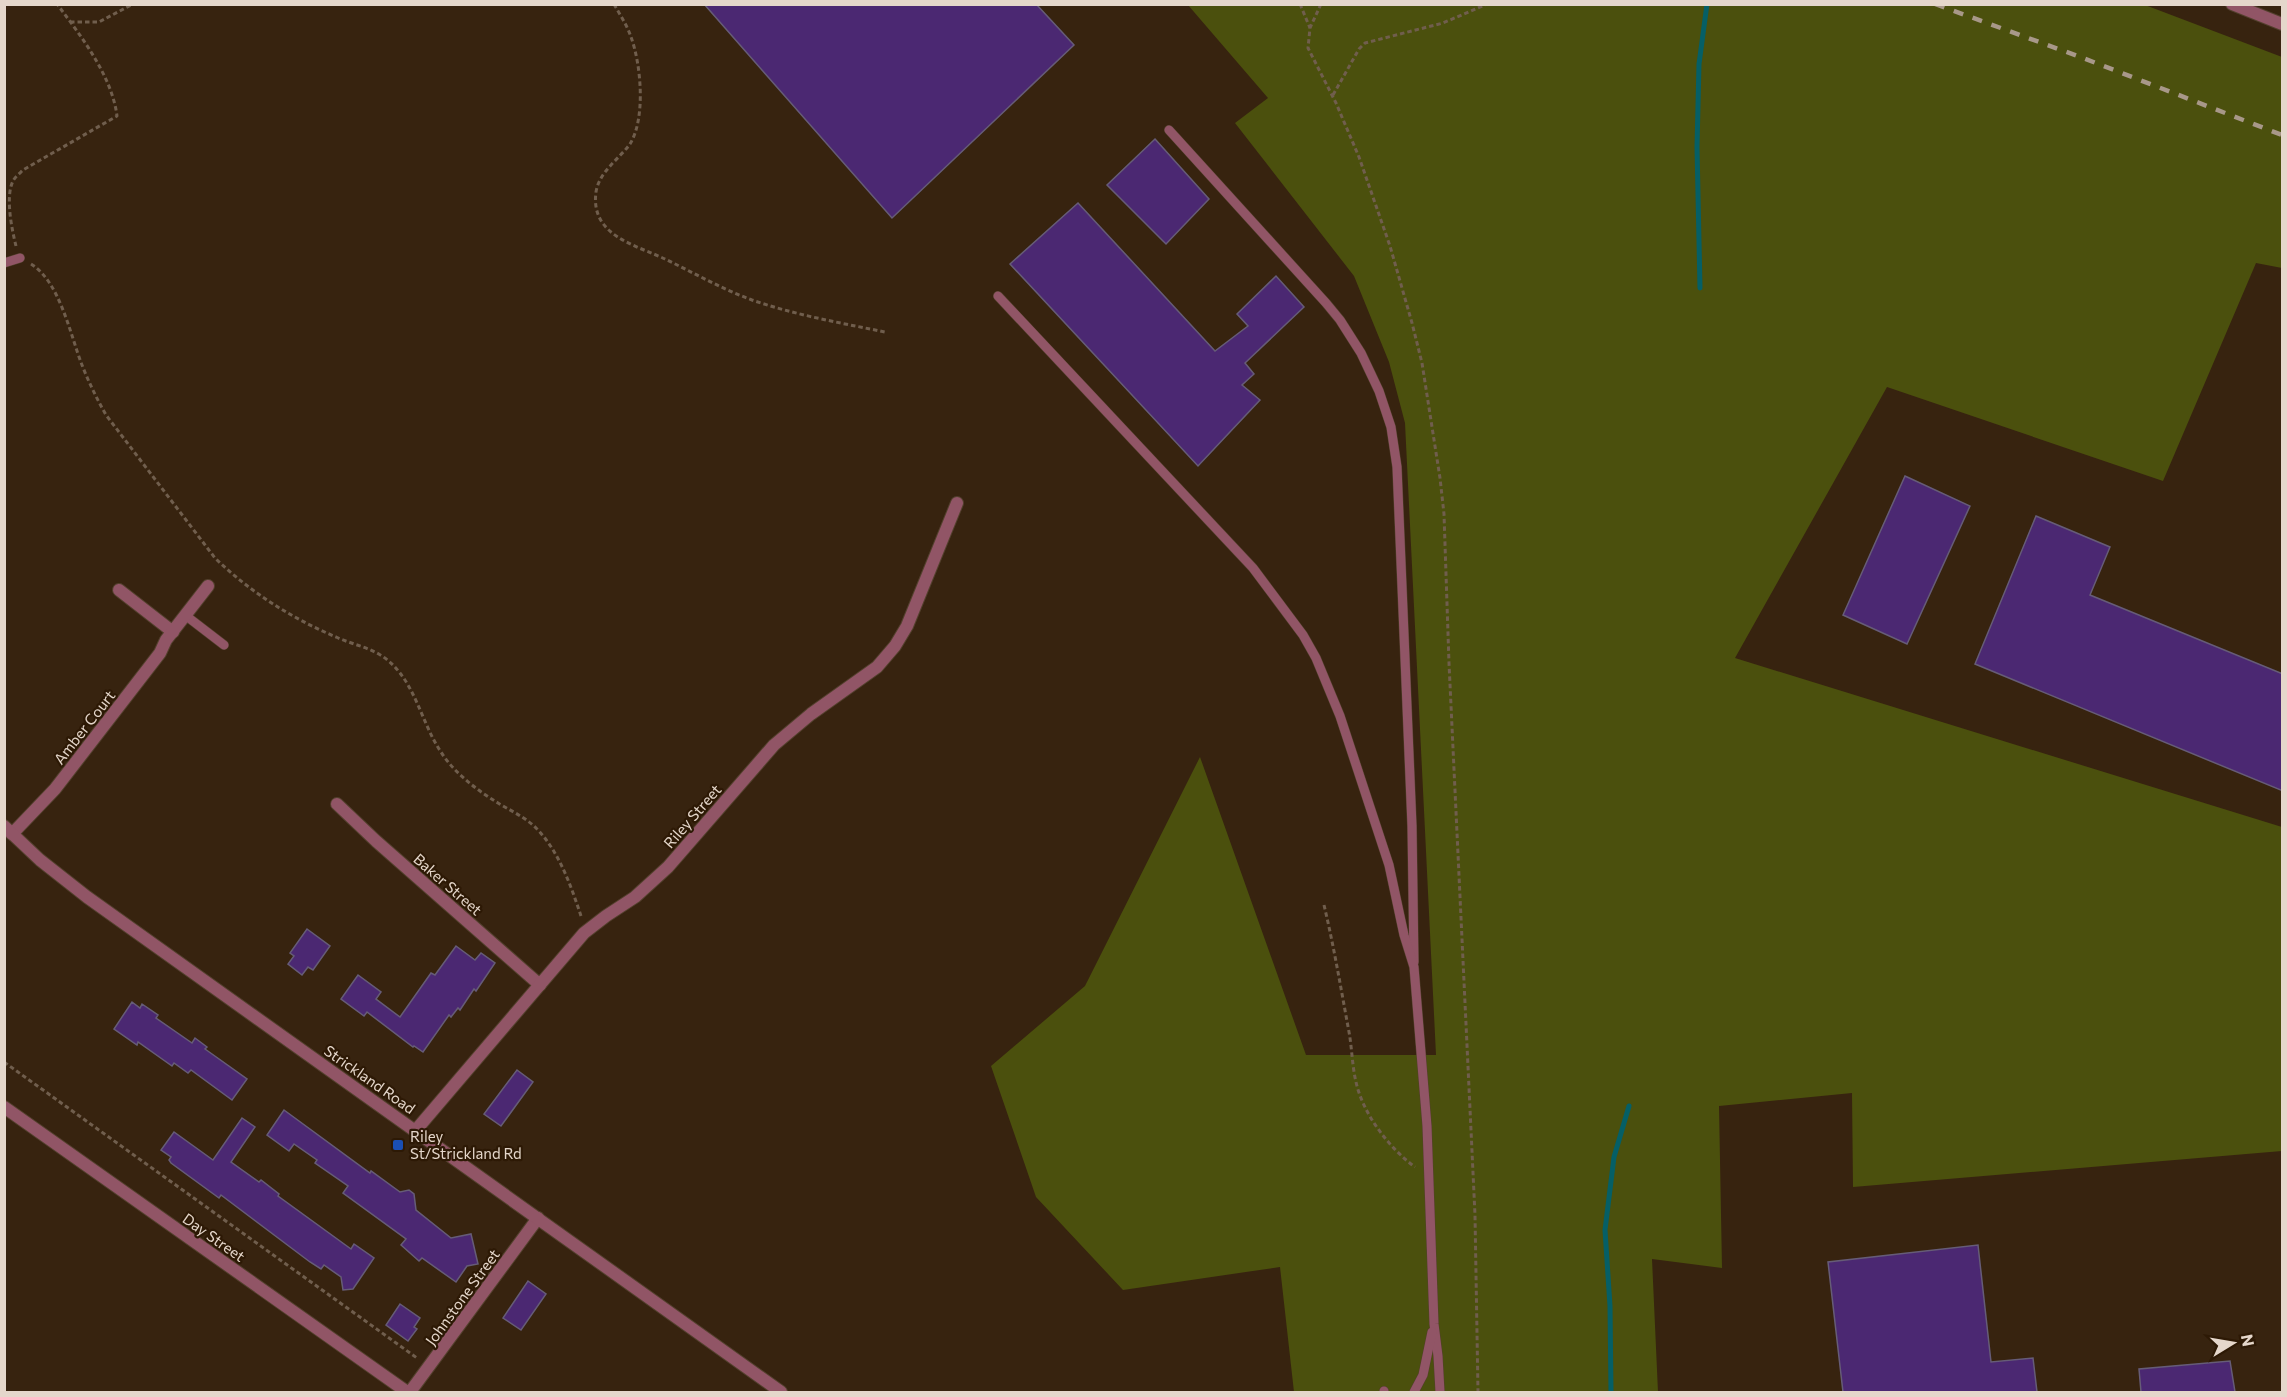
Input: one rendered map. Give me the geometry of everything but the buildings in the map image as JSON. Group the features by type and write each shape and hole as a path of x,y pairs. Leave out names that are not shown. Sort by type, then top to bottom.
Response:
{"street":[{"path":"2232,4 2283,24"},
{"name":"Riley Street","path":"416,1130 584,933 635,897 668,867 774,745 811,714 877,668 895,646 907,626 957,503"},
{"name":"Amber Court","path":"8,830 55,789 160,653 172,632 208,586"},
{"path":"118,590 172,632"},
{"name":"Baker Street","path":"337,804 540,985"},
{"name":"Strickland Road","path":"8,830 79,890 781,1392"},
{"name":"Day Street","path":"4,1107 408,1392"},
{"name":"Johnstone Street","path":"408,1392 538,1218"}],"lane":[{"path":"1169,130 1326,303 1361,353 1386,409 1398,467 1412,826 1414,967 1429,1177 1434,1324 1440,1392"},
{"path":"4,263 20,258"},
{"path":"998,296 1238,550 1303,635 1316,658 1351,744 1389,865 1404,935 1414,967"},
{"path":"185,615 224,645"},
{"path":"1414,1392 1423,1375 1434,1324"}],"path":[{"path":"57,4 107,84 116,106 117,116 32,165 13,180 10,192 12,232 20,258 45,275 56,296 93,393 106,415 215,558 232,575 284,611 338,638 383,656 398,670 409,686 441,752 454,770 497,803 537,828 548,843 571,886 584,933"},
{"path":"70,22 99,22 133,4"},
{"path":"614,4 636,51 639,119 632,140 603,177 597,189 596,200 604,224 622,240 723,288 754,300 790,312 885,332"},
{"path":"1300,4 1310,28"},
{"path":"1321,4 1310,28 1308,48 1333,95 1346,126 1390,246 1412,323 1428,400 1440,478 1444,524 1475,1215 1478,1392"},
{"path":"1333,95 1359,49 1365,43 1443,23 1487,4"},
{"path":"1324,905 1351,1040 1356,1084 1364,1104 1393,1147 1429,1177"},
{"path":"4,1062 417,1358"}],"green space":[{"path":"1188,5 2145,5 2282,57 2282,268 2256,263 2163,481 1887,387 1735,658 2282,827 2282,1151 1853,1187 1852,1093 1719,1106 1722,1268 1652,1259 1658,1392 1294,1392 1280,1267 1123,1290 1036,1197 991,1066 1085,986 1200,757 1306,1055 1436,1055 1405,423 1389,362 1354,276 1235,123 1268,98"}],"waterway":[{"path":"1700,288 1697,147 1699,64 1707,4"},
{"path":"1611,1392 1610,1306 1605,1230 1614,1157 1629,1106"}],"railway":[{"path":"1935,4 2282,135"}],"place":[{"name":"Riley St/Strickland Rd","path":"398,1145"}]}
